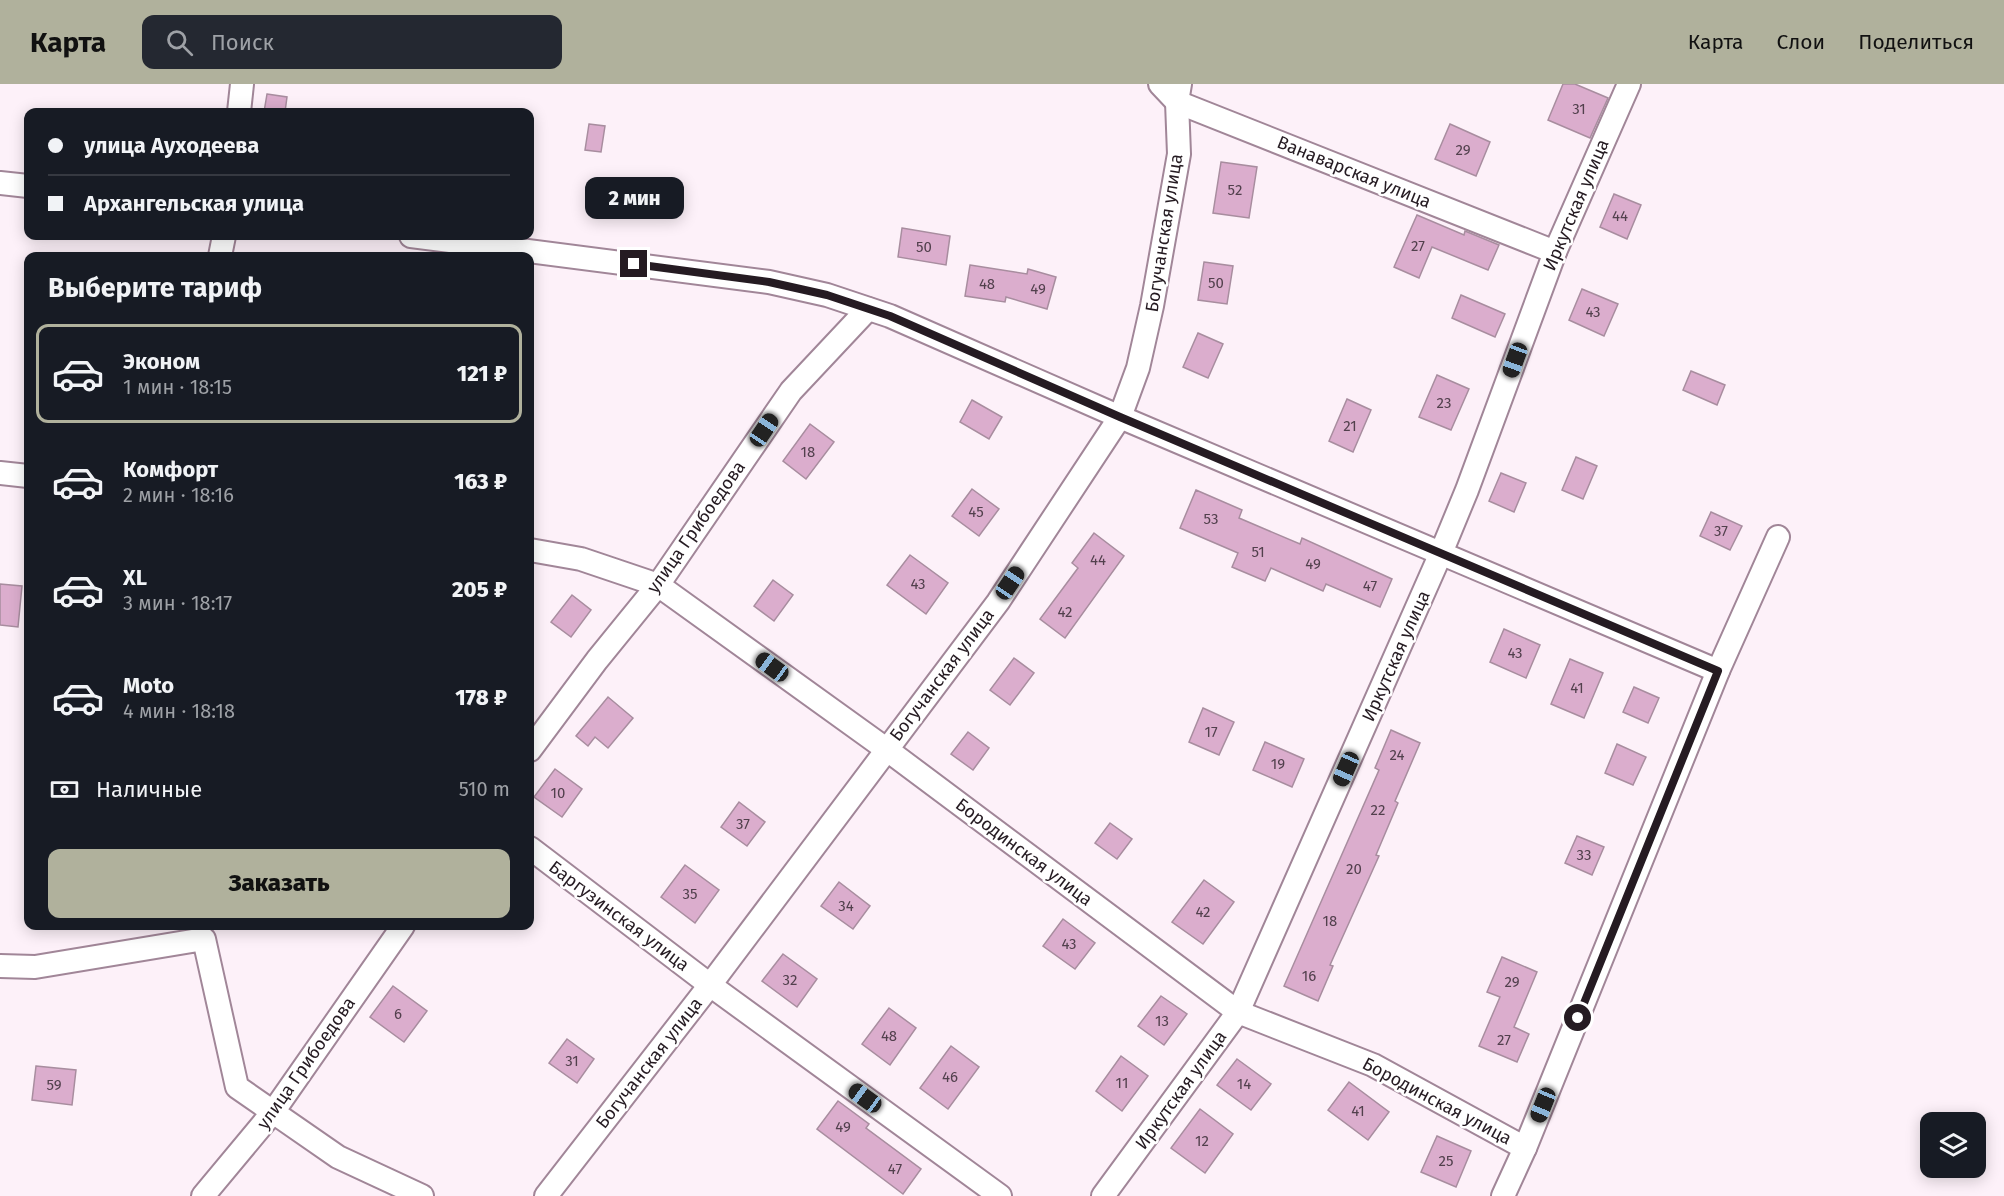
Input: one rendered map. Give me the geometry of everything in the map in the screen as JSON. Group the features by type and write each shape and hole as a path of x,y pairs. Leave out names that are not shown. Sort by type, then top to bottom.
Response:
{"street":[{"path":"239,108 242,84"},
{"name":"Ванаварская улица","path":"1160,84 1555,252"},
{"name":"Иркутская улица","path":"1103,1196 1238,1012 1441,553 1467,490 1555,252 1629,84"},
{"name":"Богучанская улица","path":"546,1196 710,986 998,602 1120,417 1138,368 1152,306 1179,154 1178,93"},
{"path":"0,183 24,186"},
{"path":"442,240 769,282 827,295 890,316 1120,417 1718,671"},
{"name":"улица Грибоедова","path":"534,745 597,660 658,585 790,391 868,309"},
{"path":"0,473 24,476"},
{"path":"1503,1196 1526,1148 1718,671 1778,537"},
{"name":"Бородинская улица","path":"534,551 581,559 658,585 886,749 1238,1012 1372,1065 1526,1148"},
{"name":"Баргузинская улица","path":"534,851 710,986 1000,1196"},
{"name":"улица Грибоедова","path":"203,1196 273,1112 400,930"},
{"path":"0,966 36,967 199,932 237,1087 338,1157 422,1196"}],"building":[{"path":"1563,84 1575,84 1608,98 1590,138 1548,120"},
{"path":"267,94 287,97 286,108 265,108"},
{"path":"589,124 605,126 601,152 585,150"},
{"path":"1450,124 1490,142 1476,176 1435,159"},
{"path":"1221,162 1257,167 1249,218 1213,213"},
{"path":"1614,194 1641,205 1627,239 1600,227"},
{"path":"1417,215 1464,235 1465,231 1499,245 1488,270 1432,247 1419,278 1394,267"},
{"path":"902,228 950,236 946,265 898,257"},
{"path":"1204,262 1233,266 1227,304 1198,300"},
{"path":"970,265 1027,274 1028,269 1056,277 1047,309 1006,297 1005,302 965,296"},
{"path":"1582,289 1618,304 1604,336 1569,320"},
{"path":"1461,295 1505,314 1495,337 1452,318"},
{"path":"1198,333 1223,344 1208,378 1183,367"},
{"path":"1691,371 1725,385 1717,405 1683,390"},
{"path":"1437,375 1469,389 1451,430 1419,417"},
{"path":"1347,399 1371,410 1353,452 1329,441"},
{"path":"972,400 1002,417 989,439 960,422"},
{"path":"810,424 834,442 806,479 783,461"},
{"path":"1576,457 1597,466 1583,499 1562,490"},
{"path":"1501,473 1526,483 1514,512 1489,501"},
{"path":"972,489 999,509 979,536 952,516"},
{"path":"1196,490 1242,510 1239,518 1300,544 1302,538 1392,579 1380,607 1326,584 1323,591 1271,568 1265,581 1232,567 1238,553 1180,528"},
{"path":"1711,512 1742,526 1730,550 1700,536"},
{"path":"1094,533 1124,556 1065,638 1040,619 1078,568 1072,563"},
{"path":"910,555 948,583 926,614 887,585"},
{"path":"773,580 793,595 774,621 754,606"},
{"path":"0,584 22,586 18,627 0,625"},
{"path":"572,595 591,610 571,637 551,622"},
{"path":"1504,629 1540,645 1526,678 1490,662"},
{"path":"1014,658 1034,673 1010,705 990,690"},
{"path":"1570,659 1603,673 1584,718 1551,704"},
{"path":"1634,687 1659,698 1648,723 1623,712"},
{"path":"608,697 633,718 608,748 595,737 588,746 576,736"},
{"path":"1203,708 1234,722 1219,755 1189,742"},
{"path":"1391,730 1420,743 1395,801 1398,803 1376,855 1379,856 1330,965 1333,966 1318,1001 1284,986 1379,770 1375,768"},
{"path":"968,732 989,748 973,770 951,754"},
{"path":"1265,742 1304,759 1292,787 1253,770"},
{"path":"1617,744 1646,757 1633,785 1605,773"},
{"path":"555,769 582,789 562,817 534,797"},
{"path":"739,802 765,822 747,846 721,827"},
{"path":"1110,823 1132,839 1117,859 1095,843"},
{"path":"1577,836 1604,847 1592,875 1565,863"},
{"path":"685,865 719,890 695,923 661,897"},
{"path":"1204,880 1234,902 1203,944 1172,922"},
{"path":"839,882 870,906 853,929 821,906"},
{"path":"1063,919 1095,943 1075,969 1043,946"},
{"path":"783,954 817,979 797,1007 762,981"},
{"path":"1502,957 1537,972 1514,1027 1529,1034 1517,1062 1479,1046 1500,997 1487,992"},
{"path":"393,986 427,1011 404,1042 370,1017"},
{"path":"1161,996 1187,1014 1164,1045 1138,1026"},
{"path":"889,1008 916,1028 890,1065 862,1044"},
{"path":"567,1039 594,1059 577,1083 549,1063"},
{"path":"951,1046 979,1067 948,1109 920,1088"},
{"path":"1121,1056 1148,1076 1122,1111 1096,1091"},
{"path":"1237,1059 1271,1084 1251,1110 1217,1085"},
{"path":"36,1066 76,1070 72,1105 32,1100"},
{"path":"1349,1082 1389,1112 1368,1140 1328,1110"},
{"path":"838,1101 869,1124 866,1128 921,1169 903,1194 817,1129"},
{"path":"1200,1109 1233,1134 1205,1173 1171,1148"},
{"path":"1437,1136 1471,1151 1456,1187 1421,1172"}],"route":[{"path":"634,264 769,282 827,295 890,316 1120,417 1718,671 1578,1018"}]}
